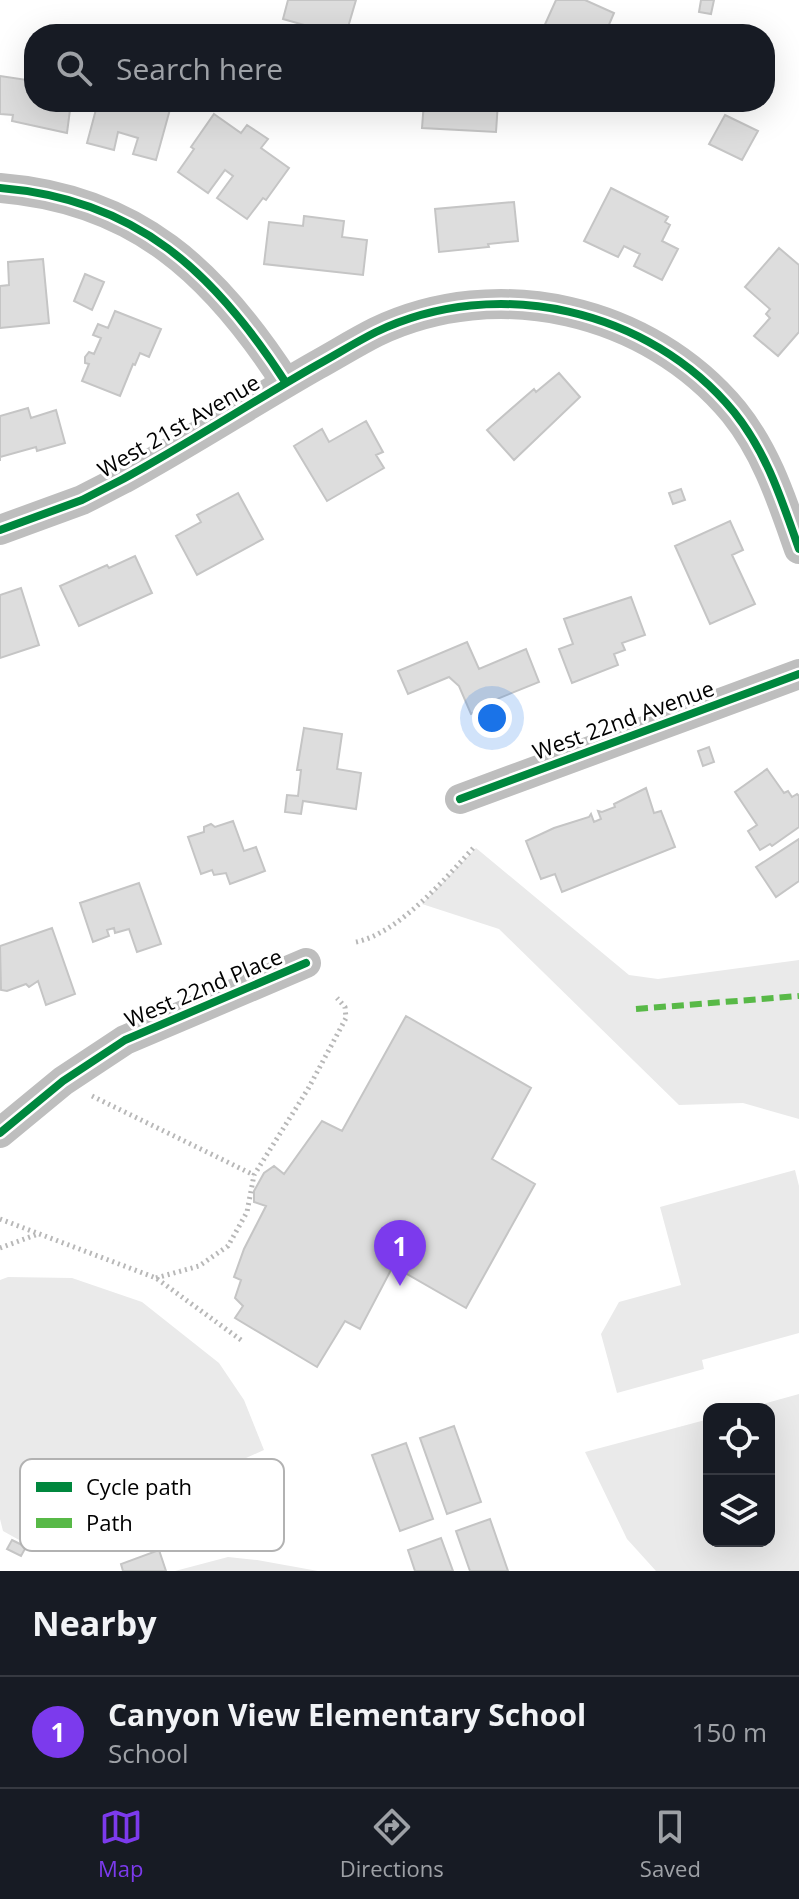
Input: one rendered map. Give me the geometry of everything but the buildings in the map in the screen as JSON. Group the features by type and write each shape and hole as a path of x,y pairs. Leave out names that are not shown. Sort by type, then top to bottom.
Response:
{"street":[{"path":"0,188 40,192 75,202 138,228 167,247 192,266 233,308 286,383"},
{"name":"West 21st Avenue","path":"0,530 40,517 109,486 377,331 451,308 499,302 538,305 616,325 653,344 707,384 734,412 771,470 799,549"},
{"name":"West 22nd Avenue","path":"460,799 799,674"},
{"name":"West 22nd Place","path":"0,1133 63,1081 125,1040 306,963"}],"path":[{"path":"356,942 383,933 475,846"},
{"path":"156,1278 199,1266 228,1246 247,1212 254,1175 308,1089 346,1018 345,1007 337,998"},
{"path":"92,1096 254,1175"},
{"path":"0,1219 156,1278 241,1340"},
{"path":"0,1248 39,1233"}],"shaded area":[{"path":"476,848 629,975 658,979 799,960 799,1119 743,1103 679,1105 499,929 422,904"},
{"path":"795,1170 799,1186 799,1333 702,1360 704,1369 617,1393 601,1334 619,1302 681,1285 660,1207"},
{"path":"8,1277 72,1278 142,1302 219,1363 244,1400 264,1450 244,1459 20,1459 20,1540 3,1531 0,1519 0,1280"},
{"path":"799,1394 799,1571 656,1571 627,1539 585,1452 703,1421 703,1547 775,1547 775,1403 767,1403"},
{"path":"228,1557 257,1560 318,1571 175,1571"}],"marked path":[{"path":"636,1009 799,996"}],"cycle path":[{"path":"0,188 49,195 92,208 132,226 168,248 231,308 286,383"},
{"path":"0,530 82,500 123,479 376,332 423,315 471,306 520,305 568,312 615,326 659,348 699,377 734,412 756,444 799,549"},
{"path":"460,799 799,674"},
{"path":"0,1133 63,1081 125,1040 306,963"}],"place":[{"name":"Canyon View Elementary School","path":"400,1286"}]}
